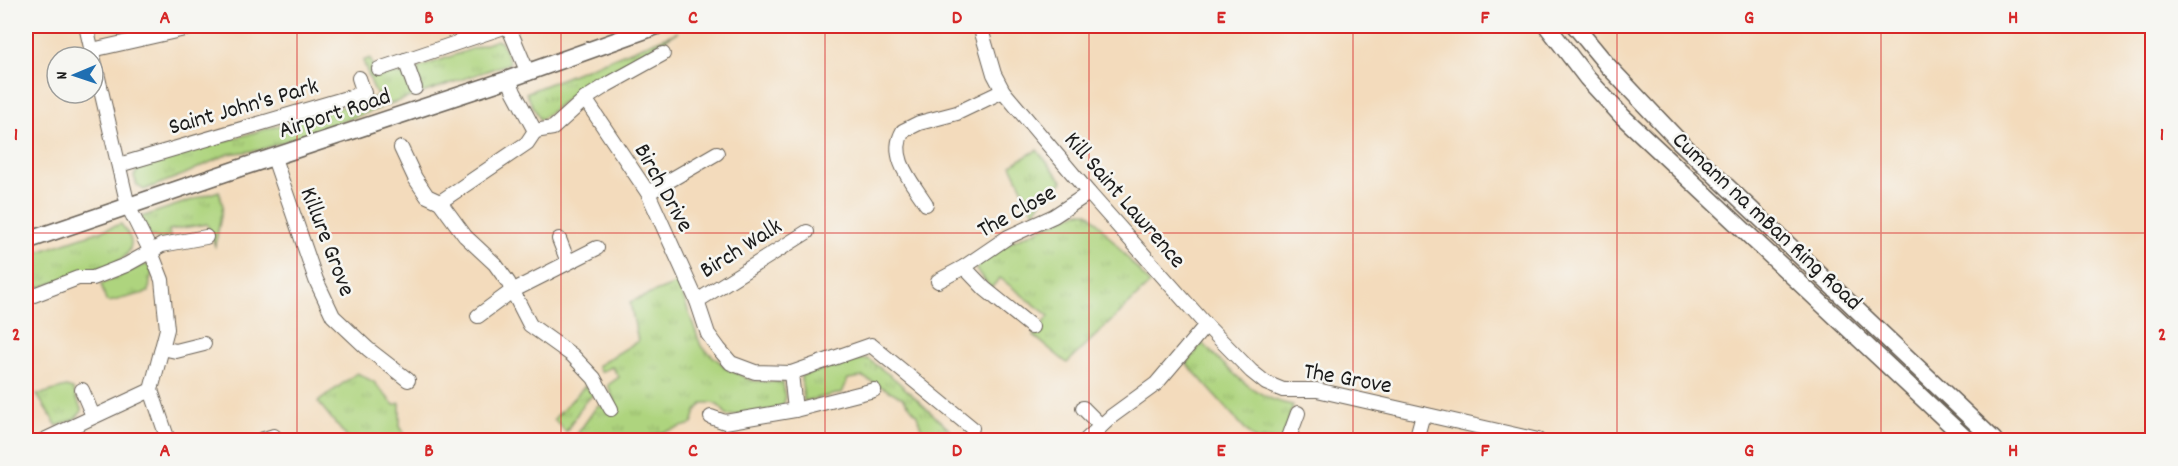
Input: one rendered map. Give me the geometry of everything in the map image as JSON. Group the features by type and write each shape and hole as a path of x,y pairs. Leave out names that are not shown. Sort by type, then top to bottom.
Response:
{"main road":[{"name":"Airport Road","path":"26,241 528,73 657,26"},
{"name":"Cumann na mBan Ring Road","path":"1547,26 1587,78 1622,116 1967,441"},
{"name":"Cumann na mBan Ring Road","path":"1575,26 1616,75 1678,140 1994,441"}],"street":[{"path":"86,26 91,45"},
{"path":"105,47 198,26"},
{"path":"379,69 508,26 528,73"},
{"name":"Kill Saint Lawrence","path":"980,26 994,74 1003,91 1089,193 1206,325 1266,383"},
{"path":"440,202 527,143 535,131 553,128 568,117 585,99 663,54"},
{"path":"405,60 415,88"},
{"name":"Saint John's Park","path":"119,165 364,93 358,78"},
{"path":"509,79 535,131"},
{"path":"926,204 900,164 897,147 903,131 919,123 957,113 1003,91"},
{"name":"Birch Drive","path":"585,99 648,193 697,301 708,334 718,349 731,363 755,372 791,373"},
{"path":"105,105 128,206 162,280 167,329 152,390 168,441"},
{"path":"401,148 415,178 427,196 440,202 465,236 495,264 508,282 530,325 572,355 594,378 611,409"},
{"path":"648,193 717,153"},
{"name":"Killure Grove","path":"274,158 316,280 333,316 368,349 408,380"},
{"name":"The Close","path":"938,280 964,267 1008,237 1054,216 1089,193"},
{"name":"Birch Walk","path":"697,301 807,232"},
{"path":"26,298 78,278 93,278 126,265 162,245 206,237"},
{"path":"559,239 568,262"},
{"path":"478,316 512,291 597,248"},
{"name":"The Close","path":"964,267 985,289 1032,327"},
{"path":"1086,441 1101,426 1156,384 1206,325"},
{"path":"162,348 176,351 204,344"},
{"path":"795,410 791,373 871,345 972,428"},
{"name":"The Grove","path":"1266,383 1283,390 1317,390 1538,441"},
{"path":"82,390 93,416"},
{"path":"44,441 152,390"},
{"path":"711,417 725,422 795,410 873,390"},
{"path":"1083,408 1101,426"},
{"name":"The Grove","path":"1288,441 1298,413"},
{"path":"1416,441 1423,414"}],"green space":[{"path":"678,32 573,94 540,120 526,93"},
{"path":"497,40 502,43 510,63 384,106 374,90 363,61 370,58 376,75 379,77 392,73 403,75 411,92 422,88 418,68"},
{"path":"376,97 381,108 260,150 228,154 144,190 137,185 134,176 139,166"},
{"path":"1037,150 1063,182 1043,199 1034,213 1011,165"},
{"path":"219,191 223,206 215,246 207,224 169,230 170,238 159,239 150,236 141,217"},
{"path":"1078,212 1091,215 1150,284 1067,363 1034,336 1049,316 1000,278 991,288 976,270 978,264 1011,242"},
{"path":"121,224 128,233 131,244 129,251 118,262 26,292 26,256"},
{"path":"143,265 148,265 153,270 149,292 106,301 101,284"},
{"path":"678,283 701,346 728,369 752,381 783,382 785,400 782,408 727,416 717,405 703,403 696,411 692,424 636,440 573,440 597,406 617,408 608,385 619,377 612,367 601,372 597,366 638,341 630,302"},
{"path":"1202,343 1254,390 1279,402 1293,405 1282,440 1255,440 1187,364"},
{"path":"868,359 896,380 954,434 934,440 925,440 917,415 903,398 863,377 848,379 842,393 804,401 801,376 853,360"},
{"path":"357,373 374,382 394,405 400,403 400,426 408,440 349,440 318,402"},
{"path":"585,386 593,395 584,403 566,432 554,419"},
{"path":"66,387 73,389 82,411 75,419 57,426 37,395"}]}
